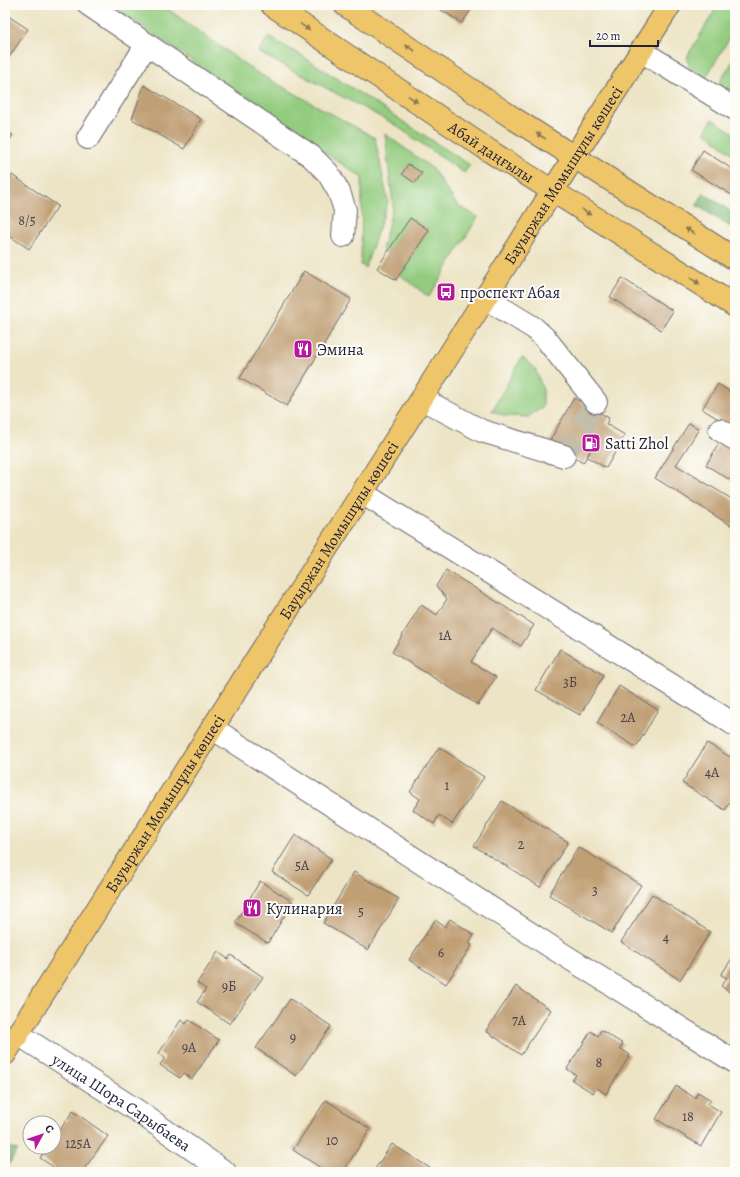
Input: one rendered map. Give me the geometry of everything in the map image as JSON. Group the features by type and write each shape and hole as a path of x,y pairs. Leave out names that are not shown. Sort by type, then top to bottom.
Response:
{"main road":[{"name":"Абай даңғылы","path":"272,5 492,152 735,306"},
{"path":"345,5 507,114 735,259"},
{"name":"Бауыржан Момышұлы көшесі","path":"5,1054 422,399 670,5"}],"street":[{"path":"89,5 311,156 328,173 339,192 345,210 343,236"},
{"path":"88,138 148,44"},
{"path":"641,51 735,108"},
{"path":"485,298 534,328 546,339 596,402"},
{"path":"422,399 482,431 564,456"},
{"path":"362,493 735,726"},
{"path":"212,728 556,950 735,1062"},
{"name":"улица Шора Сарыбаева","path":"18,1034 136,1110 225,1172"}],"green space":[{"path":"111,5 162,5 256,72 375,138 388,202 365,268 361,265 362,178"},
{"path":"718,5 735,5 735,29 705,79 692,70 688,64 688,55"},
{"path":"269,37 301,55 470,165 464,173 392,123 258,52"},
{"path":"735,58 735,91 733,94 718,84"},
{"path":"712,119 735,134 735,156 705,132"},
{"path":"385,134 432,168 457,205 478,217 429,297 400,275 428,230 410,218 387,254 382,249 393,206"},
{"path":"704,193 735,214 735,230 696,205"},
{"path":"522,357 535,368 543,390 543,407 528,417 506,416 492,411"},
{"path":"5,1146 18,1150 5,1170"}],"building":[{"path":"433,5 474,5 462,23"},
{"path":"5,14 28,29 8,59 5,57"},
{"path":"144,85 201,119 184,149 132,119"},
{"path":"5,130 13,135 5,146"},
{"path":"703,150 735,171 735,197 691,170"},
{"path":"408,164 422,173 415,183 402,174"},
{"path":"12,175 58,206 29,249 5,233 5,187"},
{"path":"410,218 429,230 396,280 377,268"},
{"path":"304,271 351,299 287,406 240,378"},
{"path":"622,278 673,311 661,330 610,297"},
{"path":"718,384 735,395 735,429 702,409"},
{"path":"574,398 609,418 606,424 625,435 606,468 587,457 590,451 583,463 549,442"},
{"path":"689,423 699,429 676,465 735,501 735,528 655,478"},
{"path":"721,440 735,448 735,483 706,465"},
{"path":"446,570 534,625 521,646 492,628 471,662 496,677 478,705 392,652 421,605 437,615 447,599 436,586"},
{"path":"560,649 604,675 580,715 536,690"},
{"path":"619,686 658,710 636,747 597,723"},
{"path":"707,743 735,760 735,793 725,810 682,783"},
{"path":"439,747 484,777 452,824 439,815 434,824 413,810 420,799 410,792"},
{"path":"502,801 568,842 540,887 474,846"},
{"path":"295,835 332,859 308,895 272,872"},
{"path":"578,847 641,885 612,933 549,895"},
{"path":"354,872 399,899 368,950 323,923"},
{"path":"260,881 293,902 268,943 235,923"},
{"path":"652,894 710,932 680,980 621,942"},
{"path":"450,919 474,935 469,943 472,945 446,984 409,960 435,920 445,927"},
{"path":"218,952 228,959 231,955 263,977 230,1024 197,1002 206,989 197,983"},
{"path":"735,954 735,996 721,986 727,978 721,975"},
{"path":"516,986 551,1010 521,1055 486,1031"},
{"path":"290,999 331,1026 296,1076 256,1048"},
{"path":"181,1020 186,1024 189,1020 219,1040 192,1079 184,1073 180,1078 160,1065 165,1058 159,1053"},
{"path":"601,1030 623,1044 620,1048 630,1055 606,1094 597,1088 593,1093 572,1080 576,1075 567,1069 591,1031 598,1036"},
{"path":"676,1086 695,1098 698,1092 711,1100 708,1104 721,1112 701,1146 656,1119"},
{"path":"326,1100 370,1129 343,1172 327,1172 293,1150"},
{"path":"73,1111 108,1136 82,1172 61,1172 40,1158 42,1155 62,1155 62,1127"},
{"path":"392,1144 436,1172 373,1172"}],"tunnel":[{"path":"564,456 596,402"}],"place":[{"name":"проспект Абая","path":"446,292"},
{"name":"Эмина","path":"303,349"},
{"name":"Satti Zhol","path":"591,443"},
{"name":"Кулинария","path":"252,908"}]}
